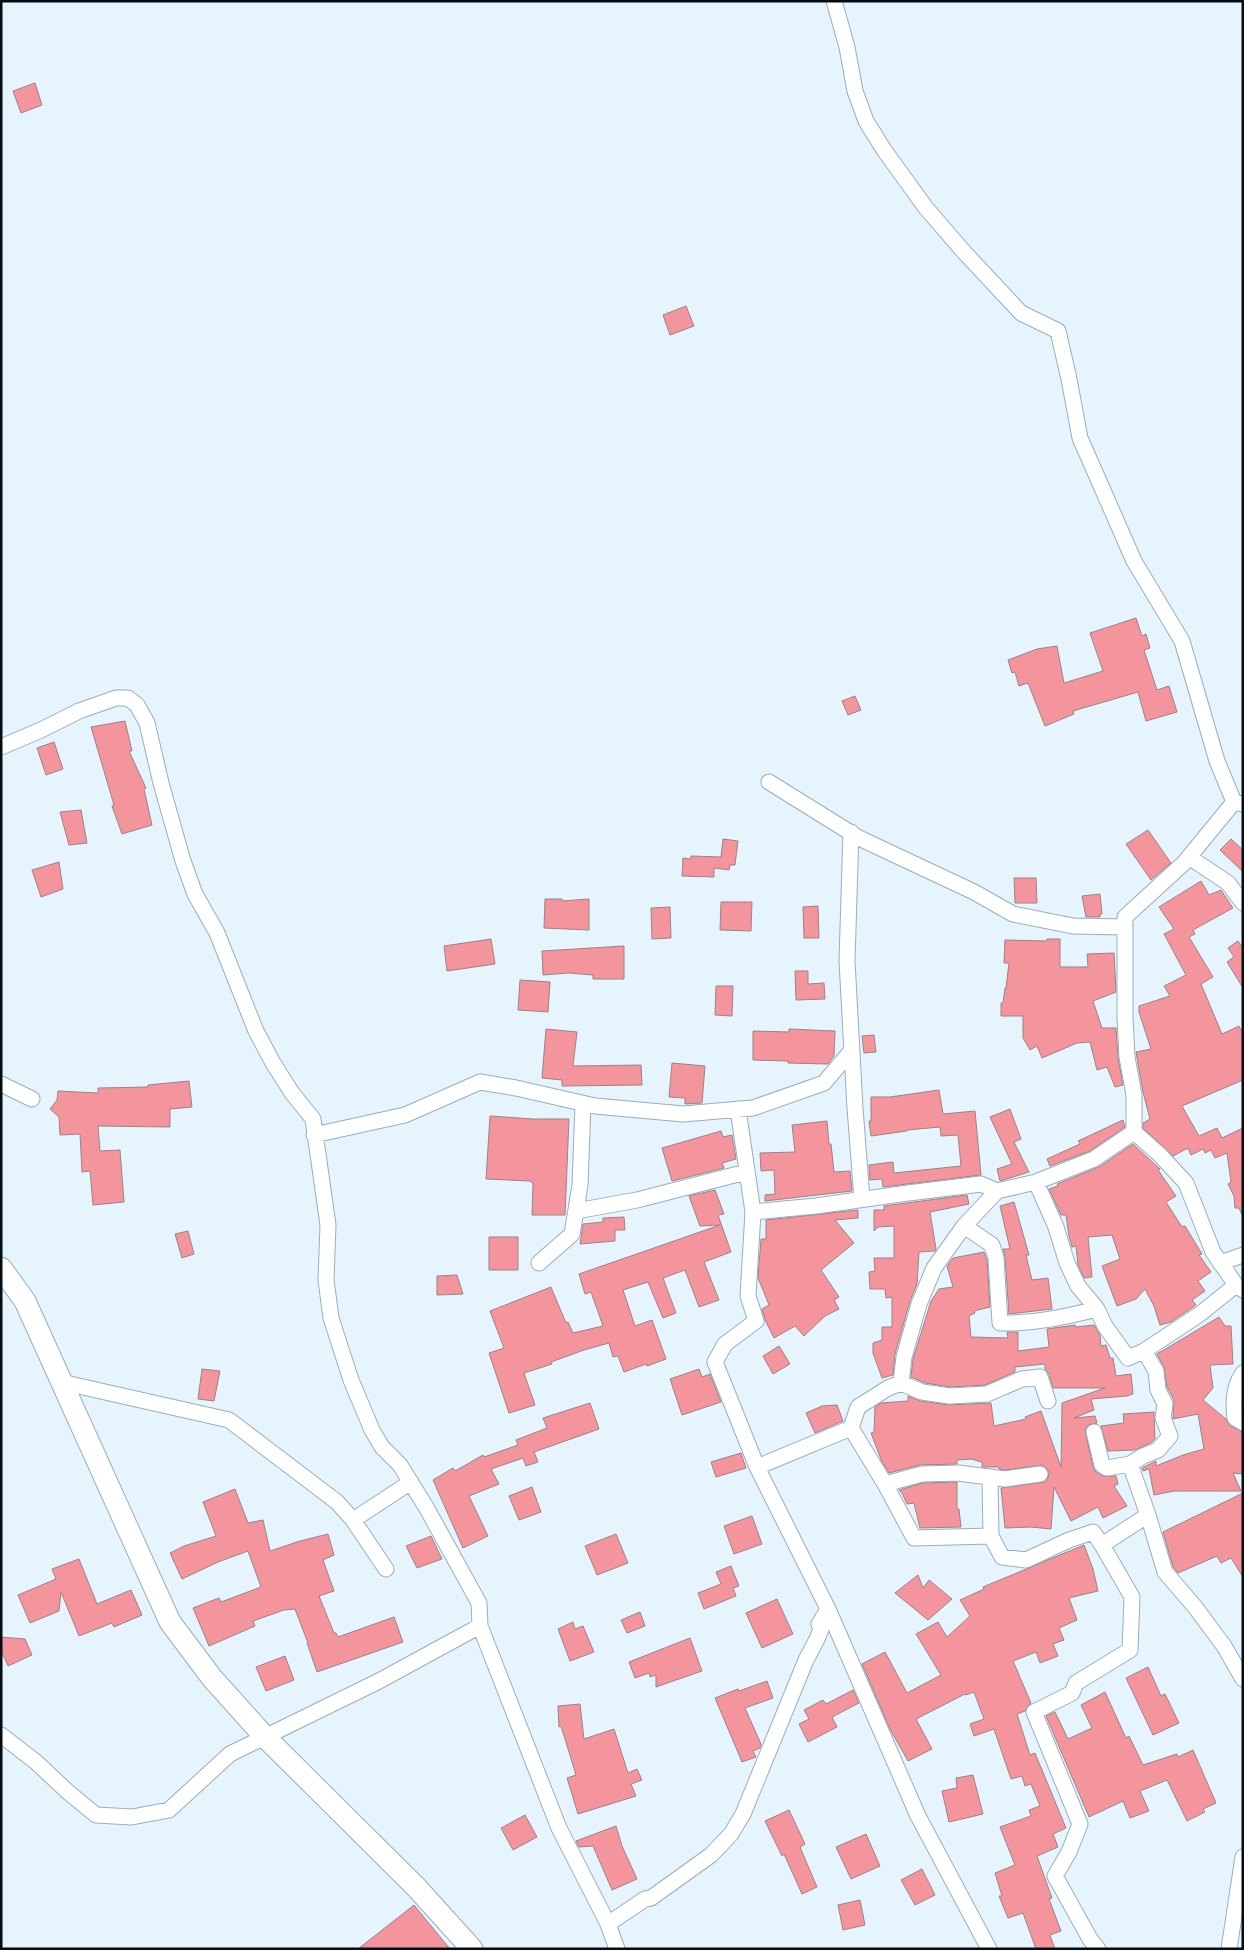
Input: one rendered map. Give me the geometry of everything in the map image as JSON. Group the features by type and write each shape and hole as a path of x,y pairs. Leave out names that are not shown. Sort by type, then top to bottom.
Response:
{"street":[{"path":"834,1 847,47 855,90 866,120 884,150 926,208 1021,313 1058,331 1070,380 1080,438 1134,561 1182,641 1217,761 1238,803 1189,857 1125,917 1124,927 1126,1047 1134,1095 1134,1132 1160,1154 1186,1184 1213,1252 1239,1288 1144,1351 1128,1358 1105,1326 1097,1309 1078,1286 1067,1263 1056,1226 1036,1182"},
{"path":"1,747 104,701 116,698 128,698 137,705 147,723 182,861 195,894 217,933 256,1030 273,1063 292,1093 313,1119 328,1225 326,1280 331,1318 352,1380 372,1430 382,1448 400,1466 411,1482 479,1602 480,1626 559,1828 608,1924 617,1949"},
{"path":"769,782 850,832 974,892 1013,914 1073,926 1124,927"},
{"path":"850,832 847,961 862,1199"},
{"path":"1189,857 1228,883 1243,904"},
{"path":"314,1135 405,1115 480,1082 595,1106 683,1114 753,1108 824,1083 852,1050"},
{"path":"1,1084 32,1098"},
{"path":"539,1263 572,1234 580,1185 583,1104"},
{"path":"738,1109 753,1212 748,1296 756,1320 725,1344 715,1362 757,1467 828,1609 918,1816 989,1949"},
{"path":"901,1384 904,1357 919,1304 934,1268 964,1226 997,1191 1036,1182 1094,1159 1134,1132"},
{"path":"576,1211 636,1200 746,1172"},
{"path":"753,1212 816,1206 982,1184 997,1191"},
{"path":"964,1226 992,1245 996,1258 1000,1323 1018,1324 1056,1319 1097,1309"},
{"path":"1220,1263 1243,1255"},
{"path":"1,1268 25,1301 170,1622 212,1678 265,1737 417,1888 472,1949"},
{"path":"1094,1432 1102,1465 1107,1468 1130,1464 1158,1450 1170,1436 1163,1418 1164,1404 1158,1390 1156,1371 1144,1351"},
{"path":"1243,1373 1235,1393 1234,1410 1235,1418 1243,1423"},
{"path":"757,1467 850,1428 858,1407 888,1388 901,1384 922,1392 950,1396 987,1394 1022,1380 1040,1376 1048,1401"},
{"path":"61,1382 229,1420 337,1502 353,1520 386,1569"},
{"path":"850,1428 885,1484 914,1538 991,1536"},
{"path":"1130,1464 1165,1572 1196,1607 1224,1646 1243,1679"},
{"path":"885,1484 901,1478 922,1474 958,1473 1005,1479 1040,1474"},
{"path":"990,1477 991,1536 1002,1557 1026,1560 1069,1540 1094,1532 1132,1597 1130,1650 1076,1683 1072,1693 1034,1712 1080,1824 1070,1852 1055,1876 1090,1939 1098,1949"},
{"path":"353,1520 411,1482"},
{"path":"1102,1545 1148,1515"},
{"path":"608,1924 645,1899 651,1898 696,1866 731,1834 752,1794 806,1660 821,1629 819,1624 828,1609"},
{"path":"1,1735 36,1762 96,1816 132,1817 169,1810 230,1754 378,1681 480,1626"},
{"path":"1229,1949 1243,1857"}],"building":[{"path":"35,83 42,105 21,113 13,91"},
{"path":"686,306 694,326 670,335 663,315"},
{"path":"1136,618 1142,636 1146,634 1150,648 1144,650 1157,690 1169,686 1177,712 1146,721 1138,692 1073,711 1074,714 1045,726 1028,683 1019,686 1015,672 1012,673 1008,660 1037,649 1057,646 1064,683 1103,671 1090,633"},
{"path":"855,696 861,710 848,715 842,701"},
{"path":"125,721 132,751 129,751 146,788 144,789 152,825 122,834 112,806 114,805 91,727"},
{"path":"54,742 63,769 46,775 37,748"},
{"path":"81,810 87,843 69,845 60,812"},
{"path":"1148,830 1171,863 1151,880 1126,844"},
{"path":"723,839 738,841 735,865 730,865 729,870 714,868 714,877 682,876 683,858 691,859 691,856 721,857"},
{"path":"1231,839 1243,850 1243,872 1220,850"},
{"path":"59,862 63,889 41,897 32,870"},
{"path":"1014,878 1036,878 1037,903 1015,903"},
{"path":"1201,881 1209,895 1221,890 1233,908 1193,930 1195,934 1189,937 1213,977 1201,984 1222,1034 1239,1026 1243,1034 1243,1080 1182,1106 1199,1136 1217,1128 1222,1138 1243,1128 1243,1217 1239,1208 1235,1208 1234,1196 1228,1184 1231,1182 1227,1153 1215,1158 1211,1150 1205,1153 1203,1149 1191,1155 1188,1148 1173,1156 1143,1128 1143,1123 1150,1119 1136,1052 1151,1049 1139,1012 1139,1006 1170,996 1164,986 1186,975 1164,934 1174,929 1159,907"},
{"path":"1100,894 1102,914 1100,914 1100,917 1086,917 1082,896"},
{"path":"545,899 562,899 562,901 589,899 589,930 544,928"},
{"path":"721,902 752,902 751,931 720,930"},
{"path":"818,906 819,938 804,938 803,907"},
{"path":"670,907 671,938 652,939 651,908"},
{"path":"491,939 495,964 447,971 444,946"},
{"path":"1047,939 1060,939 1060,967 1088,967 1087,954 1114,953 1116,992 1093,1001 1102,1028 1116,1028 1118,1058 1123,1085 1115,1087 1107,1067 1097,1070 1090,1042 1077,1043 1042,1058 1037,1046 1030,1050 1023,1038 1023,1016 1001,1016 1001,1003 1003,1003 1006,988 1009,963 1004,963 1005,940 1047,941"},
{"path":"1238,941 1243,948 1243,988 1227,962 1234,957 1228,948"},
{"path":"624,946 624,979 593,979 593,975 569,973 543,975 542,951"},
{"path":"795,971 808,971 808,984 824,983 825,999 796,1000"},
{"path":"520,980 550,982 548,1012 518,1010"},
{"path":"716,986 733,986 732,1016 715,1015"},
{"path":"546,1029 577,1032 573,1066 641,1065 642,1085 562,1086 562,1080 542,1078"},
{"path":"789,1029 835,1031 834,1056 828,1064 753,1060 753,1031 789,1032"},
{"path":"874,1035 876,1052 864,1053 862,1036"},
{"path":"672,1063 705,1066 702,1103 685,1104 685,1098 669,1097"},
{"path":"189,1081 192,1107 170,1109 170,1127 98,1126 100,1151 120,1150 124,1202 93,1205 90,1171 82,1172 80,1134 60,1135 59,1117 50,1109 57,1100 58,1091 98,1093 98,1088 148,1087 148,1085"},
{"path":"939,1090 943,1114 975,1111 981,1175 883,1187 882,1179 870,1180 869,1165 893,1162 894,1173 961,1166 958,1135 941,1136 940,1127 871,1136 869,1121 871,1121 871,1097 890,1097"},
{"path":"1010,1109 1021,1139 1014,1142 1029,1172 1000,1181 997,1169 1012,1164 990,1117"},
{"path":"490,1116 569,1119 565,1215 532,1215 533,1183 530,1181 486,1179"},
{"path":"1123,1120 1125,1127 1090,1151 1050,1166 1047,1159 1080,1144 1078,1141"},
{"path":"827,1121 834,1172 850,1171 852,1191 765,1201 765,1195 775,1194 774,1170 761,1171 760,1153 795,1152 792,1125"},
{"path":"721,1131 723,1137 732,1135 736,1159 722,1163 724,1168 672,1181 662,1148"},
{"path":"1133,1144 1160,1169 1158,1170 1176,1196 1166,1202 1182,1227 1185,1226 1202,1254 1199,1255 1211,1272 1198,1281 1205,1291 1192,1300 1196,1305 1171,1322 1160,1325 1154,1306 1145,1289 1136,1299 1117,1306 1102,1266 1120,1259 1112,1235 1088,1237 1092,1277 1084,1278 1078,1265 1076,1246 1072,1247 1066,1215 1061,1215 1049,1189 1099,1167"},
{"path":"715,1190 724,1214 718,1215 731,1252 704,1262 719,1300 699,1307 685,1270 663,1278 676,1313 663,1318 648,1282 623,1290 635,1326 652,1320 666,1359 624,1372 618,1356 613,1357 609,1343 584,1350 551,1362 552,1364 524,1373 535,1405 509,1413 489,1353 504,1348 490,1311 551,1287 566,1323 568,1322 573,1333 603,1326 591,1292 585,1294 579,1274 720,1225 700,1226 689,1196"},
{"path":"967,1195 969,1204 930,1212 936,1249 935,1251 919,1252 917,1284 910,1301 895,1354 893,1375 882,1378 873,1353 873,1343 882,1340 882,1327 892,1327 892,1297 886,1298 885,1289 870,1289 869,1272 875,1271 874,1258 894,1258 894,1226 878,1227 874,1231 874,1210 884,1210 884,1206"},
{"path":"1014,1202 1029,1255 1026,1255 1032,1280 1048,1278 1052,1309 1009,1314 1003,1249 1010,1249 1000,1206"},
{"path":"858,1210 858,1218 835,1220 854,1243 821,1270 839,1297 834,1300 839,1309 825,1316 804,1336 795,1326 774,1338 762,1309 769,1305 758,1278 761,1239 766,1239 766,1220"},
{"path":"624,1217 625,1230 615,1230 615,1241 580,1244 583,1224 603,1222 603,1218"},
{"path":"188,1231 194,1254 182,1258 175,1234"},
{"path":"489,1237 518,1237 518,1270 489,1270"},
{"path":"984,1252 987,1260 990,1307 974,1311 975,1313 969,1316 971,1337 1008,1338 1007,1332 1018,1332 1018,1351 1049,1347 1047,1329 1075,1325 1076,1327 1094,1325 1100,1335 1101,1346 1106,1345 1110,1358 1113,1358 1116,1376 1131,1374 1133,1394 1091,1399 1094,1410 1074,1418 1095,1416 1097,1423 1088,1425 1085,1430 1093,1467 1102,1476 1116,1476 1118,1484 1114,1486 1127,1506 1103,1518 1098,1507 1071,1521 1054,1487 1051,1529 1031,1527 1005,1528 1001,1488 1045,1482 1049,1472 1043,1465 1005,1470 999,1469 999,1467 982,1467 982,1462 971,1459 957,1460 957,1464 920,1465 889,1473 882,1462 871,1433 874,1432 875,1407 881,1403 908,1401 908,1396 920,1401 949,1405 991,1403 994,1426 1026,1419 1025,1417 1041,1411 1061,1467 1062,1403 1105,1388 1053,1388 1049,1374 1045,1369 1045,1364 1015,1367 1015,1372 985,1385 950,1387 925,1383 911,1377 913,1359 931,1301 939,1289 953,1287 947,1266 953,1258"},
{"path":"457,1275 463,1294 437,1295 437,1276"},
{"path":"1219,1317 1225,1326 1231,1326 1233,1364 1210,1365 1213,1388 1203,1400 1226,1419 1230,1426 1243,1432 1243,1474 1233,1473 1241,1491 1174,1491 1154,1495 1149,1469 1143,1471 1142,1468 1156,1461 1156,1466 1204,1449 1198,1414 1173,1419 1174,1400 1167,1387 1164,1367 1157,1354"},
{"path":"779,1346 790,1364 773,1374 763,1356"},
{"path":"202,1369 220,1371 214,1401 198,1399"},
{"path":"699,1369 702,1377 710,1374 721,1402 682,1415 670,1379"},
{"path":"590,1403 599,1429 534,1452 538,1462 526,1466 523,1458 491,1469 499,1484 469,1496 488,1536 463,1548 433,1480 453,1468 455,1471 483,1455 484,1457 518,1445 516,1440 547,1428 543,1418"},
{"path":"837,1405 843,1421 815,1433 806,1413 822,1406"},
{"path":"1154,1412 1155,1439 1152,1442 1135,1450 1108,1451 1101,1426 1124,1423 1123,1414"},
{"path":"741,1453 746,1468 716,1477 711,1462"},
{"path":"957,1482 957,1509 959,1509 961,1527 920,1528 914,1503 907,1504 899,1490 923,1483"},
{"path":"532,1487 541,1512 519,1520 509,1496"},
{"path":"235,1489 248,1523 263,1520 270,1551 328,1534 334,1555 323,1560 334,1591 319,1596 334,1633 338,1637 394,1617 403,1642 317,1672 295,1609 284,1610 253,1621 255,1626 209,1646 193,1608 219,1598 221,1602 261,1587 248,1551 218,1562 182,1579 170,1553 184,1546 216,1536 203,1502"},
{"path":"1243,1493 1243,1577 1231,1558 1221,1563 1217,1556 1178,1573 1173,1567 1163,1532"},
{"path":"752,1516 762,1544 734,1554 724,1526"},
{"path":"616,1534 628,1563 597,1575 585,1546"},
{"path":"431,1536 442,1559 417,1568 406,1546"},
{"path":"1084,1545 1093,1569 1098,1591 1069,1598 1077,1620 1059,1628 1064,1640 1053,1644 1058,1656 1040,1663 1036,1652 1013,1661 1031,1703 1025,1711 1017,1714 1030,1755 1035,1753 1066,1828 1053,1834 1058,1847 1037,1856 1052,1898 1049,1899 1061,1931 1050,1935 1055,1949 1036,1949 1023,1913 1008,1918 999,1896 1002,1896 995,1873 1015,1865 1000,1827 1031,1816 1029,1810 1040,1806 1031,1784 1025,1786 1022,1776 1011,1779 994,1729 974,1736 970,1724 984,1719 974,1692 965,1694 916,1719 932,1749 908,1761 890,1729 862,1664 885,1652 907,1693 941,1675 916,1634 938,1622 947,1637 970,1616 960,1600 984,1589 983,1587"},
{"path":"79,1559 97,1604 131,1590 142,1615 114,1627 112,1623 79,1636 61,1592 59,1611 30,1623 18,1595 56,1579 52,1569"},
{"path":"731,1566 739,1586 733,1588 736,1596 704,1609 698,1593 721,1584 716,1572"},
{"path":"918,1575 923,1588 929,1580 952,1599 928,1620 895,1593"},
{"path":"777,1599 793,1634 762,1648 746,1613"},
{"path":"640,1612 645,1626 627,1633 621,1620"},
{"path":"573,1622 575,1629 583,1626 594,1652 570,1661 558,1629"},
{"path":"1,1637 25,1639 32,1655 8,1666 1,1650"},
{"path":"690,1638 702,1671 656,1687 656,1675 650,1677 649,1673 635,1678 629,1662"},
{"path":"285,1656 294,1680 266,1691 256,1667"},
{"path":"1148,1667 1161,1696 1165,1694 1179,1723 1153,1735 1126,1678"},
{"path":"767,1681 773,1698 745,1708 761,1744 760,1748 753,1751 756,1757 742,1762 715,1698"},
{"path":"853,1690 859,1703 832,1717 837,1727 808,1742 799,1724 809,1719 804,1710 823,1700 826,1704"},
{"path":"1105,1692 1126,1738 1129,1736 1143,1765 1177,1754 1178,1757 1193,1750 1216,1803 1203,1809 1205,1812 1187,1821 1167,1780 1140,1791 1149,1811 1130,1818 1123,1801 1089,1817 1046,1716 1055,1712 1068,1739 1092,1728 1081,1705"},
{"path":"580,1704 584,1739 614,1729 628,1773 637,1769 642,1780 631,1784 636,1796 578,1814 567,1778 576,1775 561,1726 559,1727 558,1706"},
{"path":"973,1775 983,1814 949,1822 942,1791 957,1788 956,1778"},
{"path":"789,1810 805,1844 800,1847 817,1887 802,1894 784,1854 782,1856 765,1821"},
{"path":"525,1815 537,1837 513,1850 501,1828"},
{"path":"616,1826 622,1846 637,1879 612,1890 593,1846 579,1847 576,1841"},
{"path":"866,1834 880,1866 851,1879 836,1847"},
{"path":"922,1869 935,1895 915,1905 901,1880"},
{"path":"860,1900 865,1925 843,1930 838,1905"},
{"path":"414,1905 450,1949 358,1949"}]}
